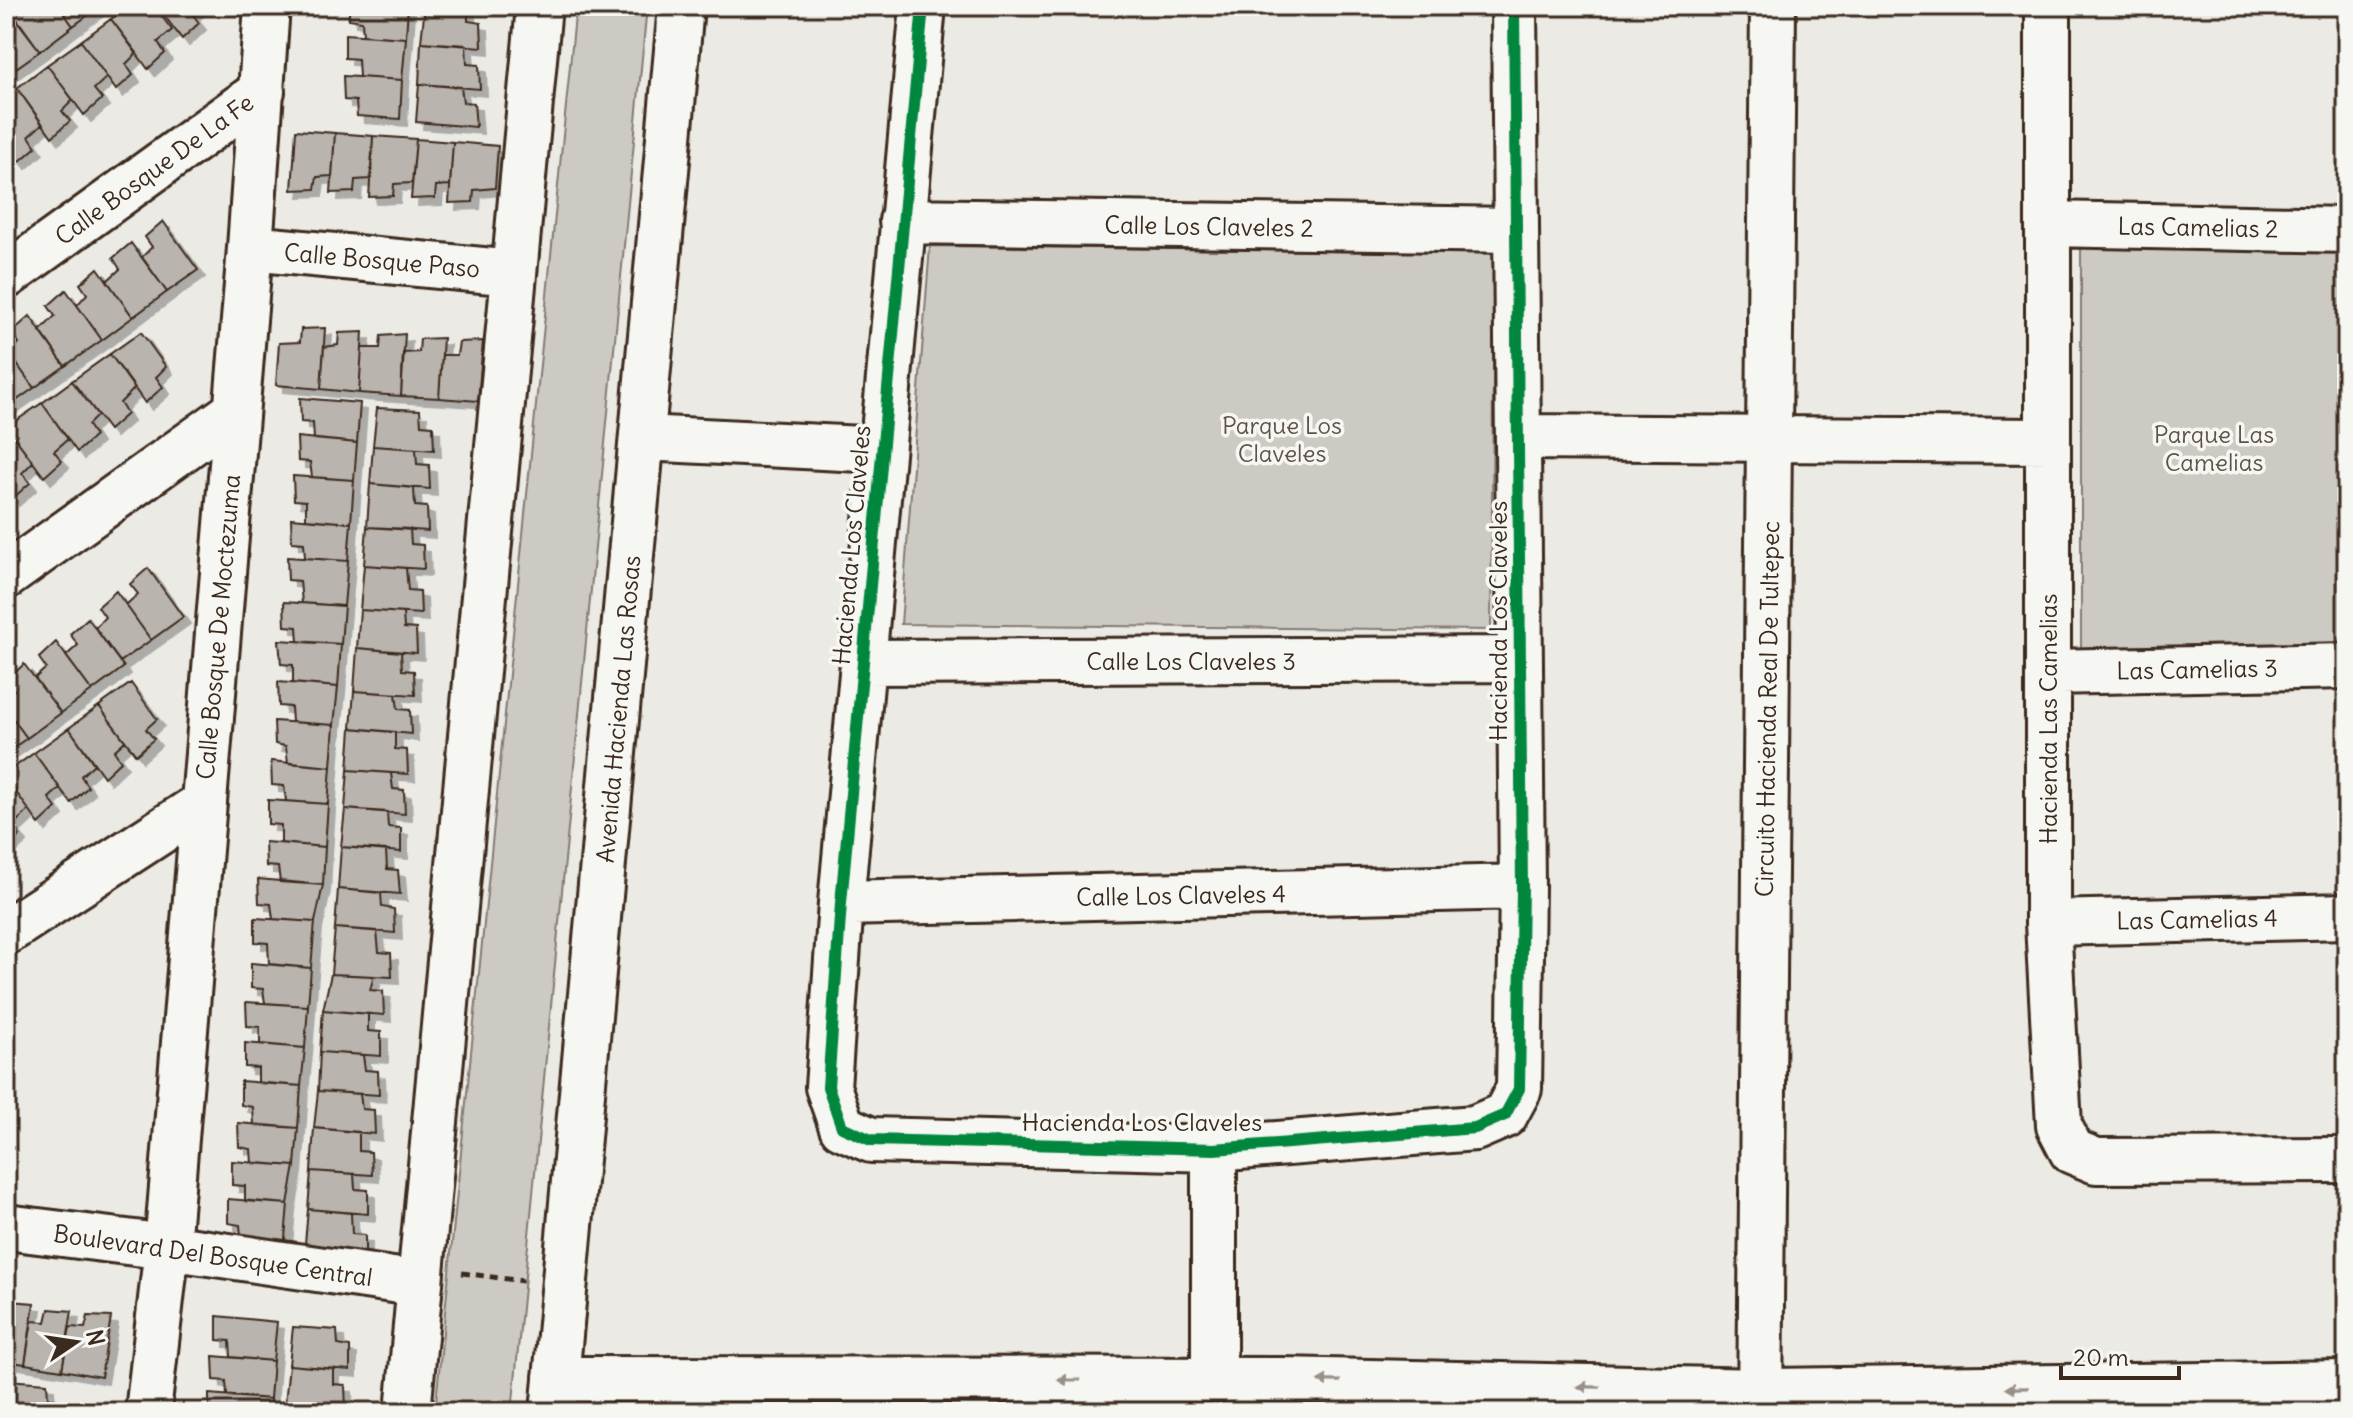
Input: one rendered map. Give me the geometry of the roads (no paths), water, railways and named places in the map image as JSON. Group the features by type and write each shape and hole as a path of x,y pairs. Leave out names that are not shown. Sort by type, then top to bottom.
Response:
{"street":[{"name":"Calle Bosque De Moctezuma","path":"148,1412 167,1247 250,248 267,6"},
{"path":"408,1412 539,6"},
{"name":"Avenida Hacienda Las Rosas","path":"554,1395 681,6"},
{"name":"Hacienda Los Claveles","path":"923,6 841,903 828,1087 842,1127 871,1140 1214,1149 1475,1128 1505,1115 1519,1089 1522,887 1514,6"},
{"name":"Circuito Hacienda Real De Tultepec","path":"1760,1402 1773,6"},
{"name":"Hacienda Las Camelias","path":"2048,6 2048,923 2059,1126 2072,1151 2096,1161 2347,1160"},
{"name":"Calle Bosque De La Fe","path":"6,276 262,91"},
{"name":"Calle Los Claveles 2","path":"902,221 1515,230"},
{"name":"Las Camelias 2","path":"2048,224 2347,230"},
{"name":"Calle Bosque Paso","path":"250,248 514,273"},
{"path":"6,576 236,411"},
{"path":"1519,437 2048,441"},
{"path":"642,438 882,450"},
{"name":"Calle Los Claveles 3","path":"863,662 1519,659"},
{"name":"Las Camelias 3","path":"2048,672 2347,666"},
{"path":"6,932 204,803"},
{"name":"Calle Los Claveles 4","path":"841,903 1522,887"},
{"name":"Las Camelias 4","path":"2048,923 2347,916"},
{"path":"1214,1149 1214,1380"},
{"name":"Boulevard Del Bosque Central","path":"6,1227 420,1276"},
{"path":"554,1395 785,1396 1214,1380 1283,1396 1760,1402 2151,1399 2347,1383"}],"park label":[{"name":"Parque Los Claveles","path":"1282,439"},
{"name":"Parque Las Camelias","path":"2214,448"}]}
